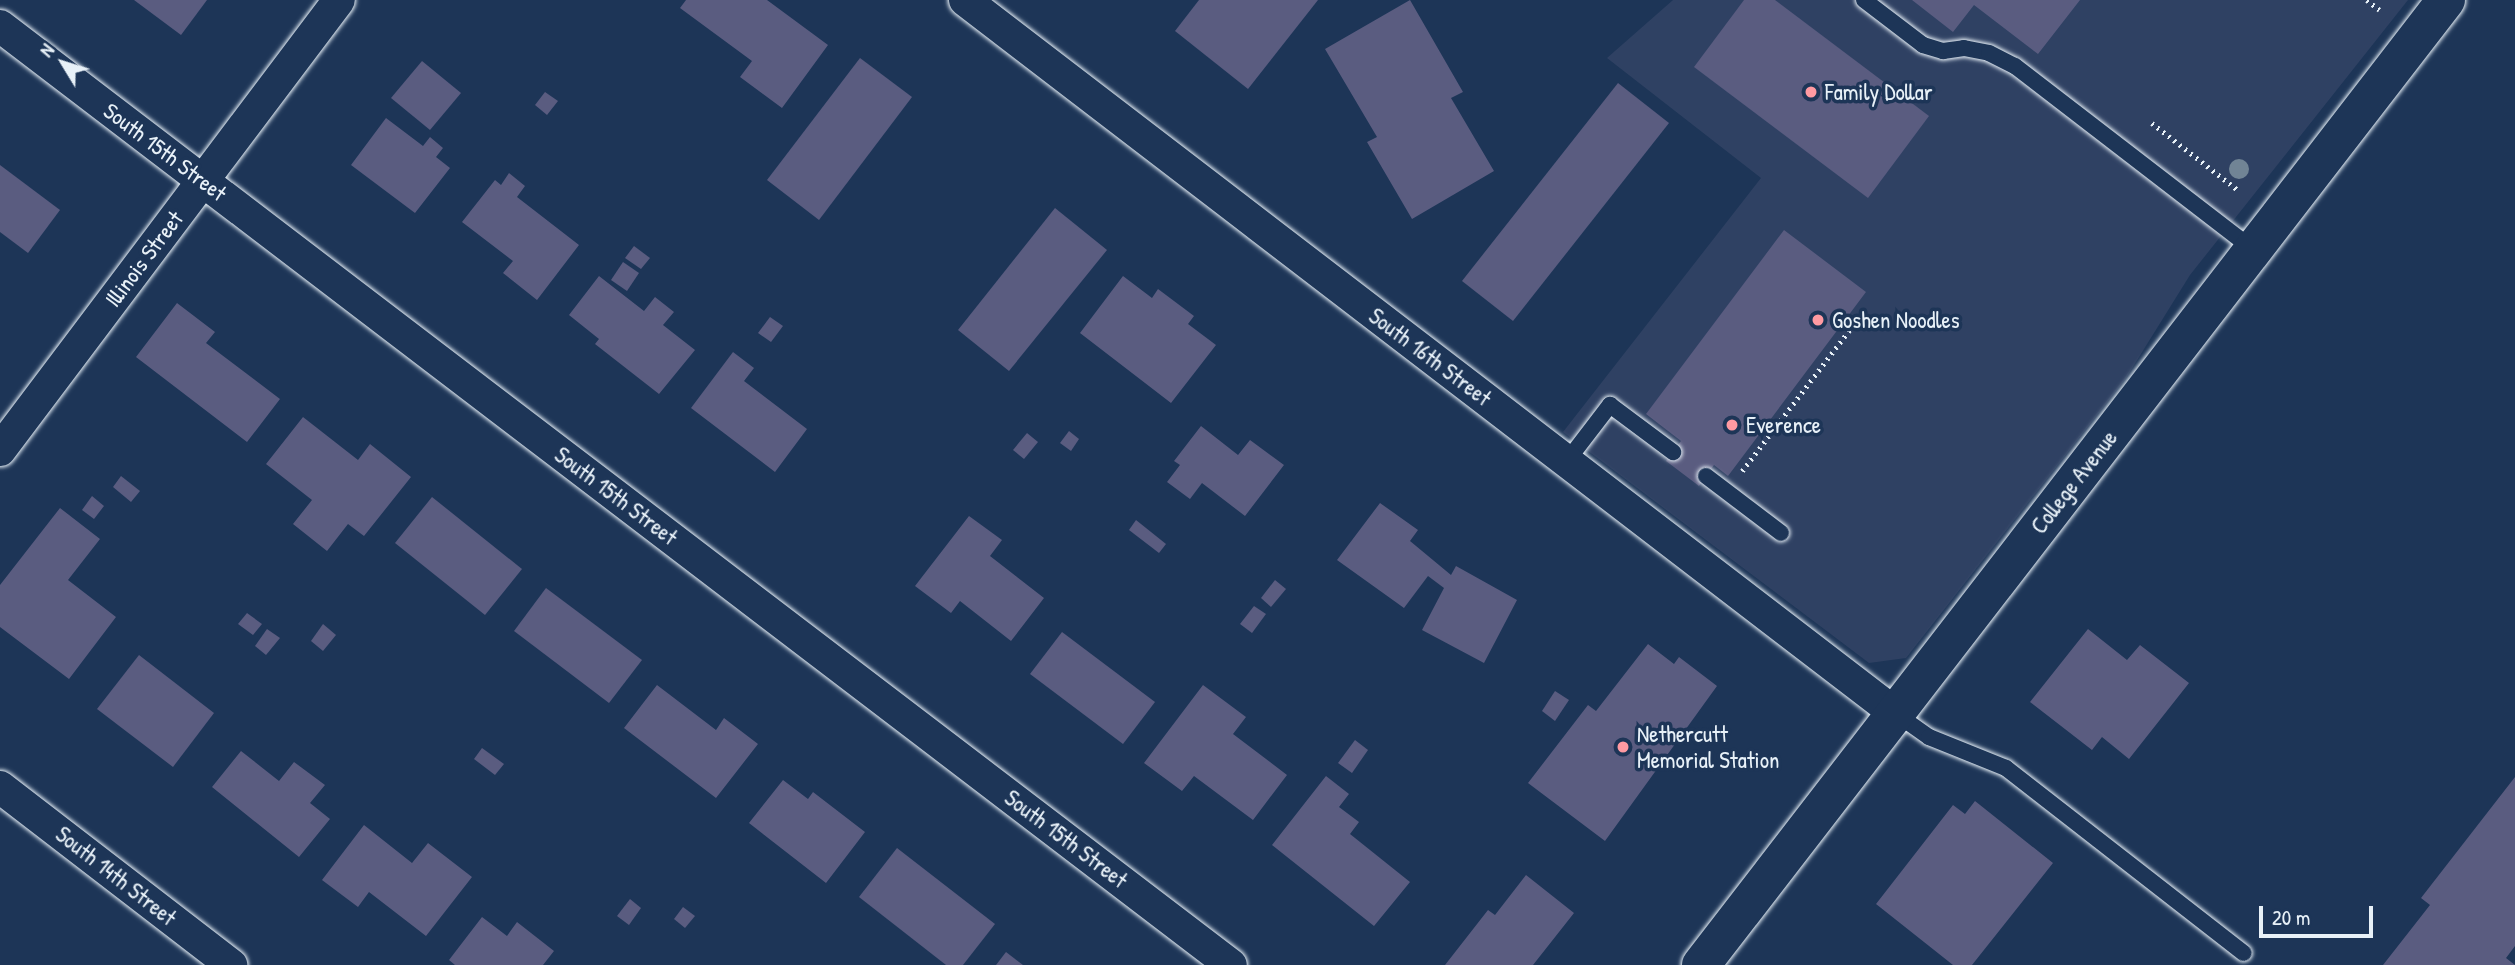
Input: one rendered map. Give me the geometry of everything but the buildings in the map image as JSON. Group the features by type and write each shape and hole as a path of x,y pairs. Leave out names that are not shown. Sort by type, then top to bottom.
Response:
{"main road":[{"name":"College Avenue","path":"1701,965 2446,0"}],"street":[{"name":"Illinois Street","path":"0,450 339,0"},
{"name":"South 16th Street","path":"965,0 1895,713"},
{"name":"South 15th Street","path":"0,26 1231,965"},
{"name":"South 14th Street","path":"0,788 231,965"}],"lane":[{"path":"1864,0 1923,45 1943,51 1964,48 1989,53 2015,66 2254,250"},
{"path":"1567,461 1610,405 1673,452"},
{"path":"1706,476 1781,533"},
{"path":"1895,713 1929,737 2006,768 2244,953"}],"path":[{"path":"2367,0 2380,10"},
{"path":"2152,123 2238,190"},
{"path":"1727,491 1858,319"}],"shaded area":[{"path":"1673,0 2408,0 2190,275 2126,378 1906,658 1869,663 1563,432 1761,178 1607,58"}],"place":[{"name":"Family Dollar","path":"1811,92"},
{"name":"Goshen Noodles","path":"1818,320"},
{"name":"Everence","path":"1732,425"},
{"name":"Nethercutt Memorial Station","path":"1623,747"}]}
